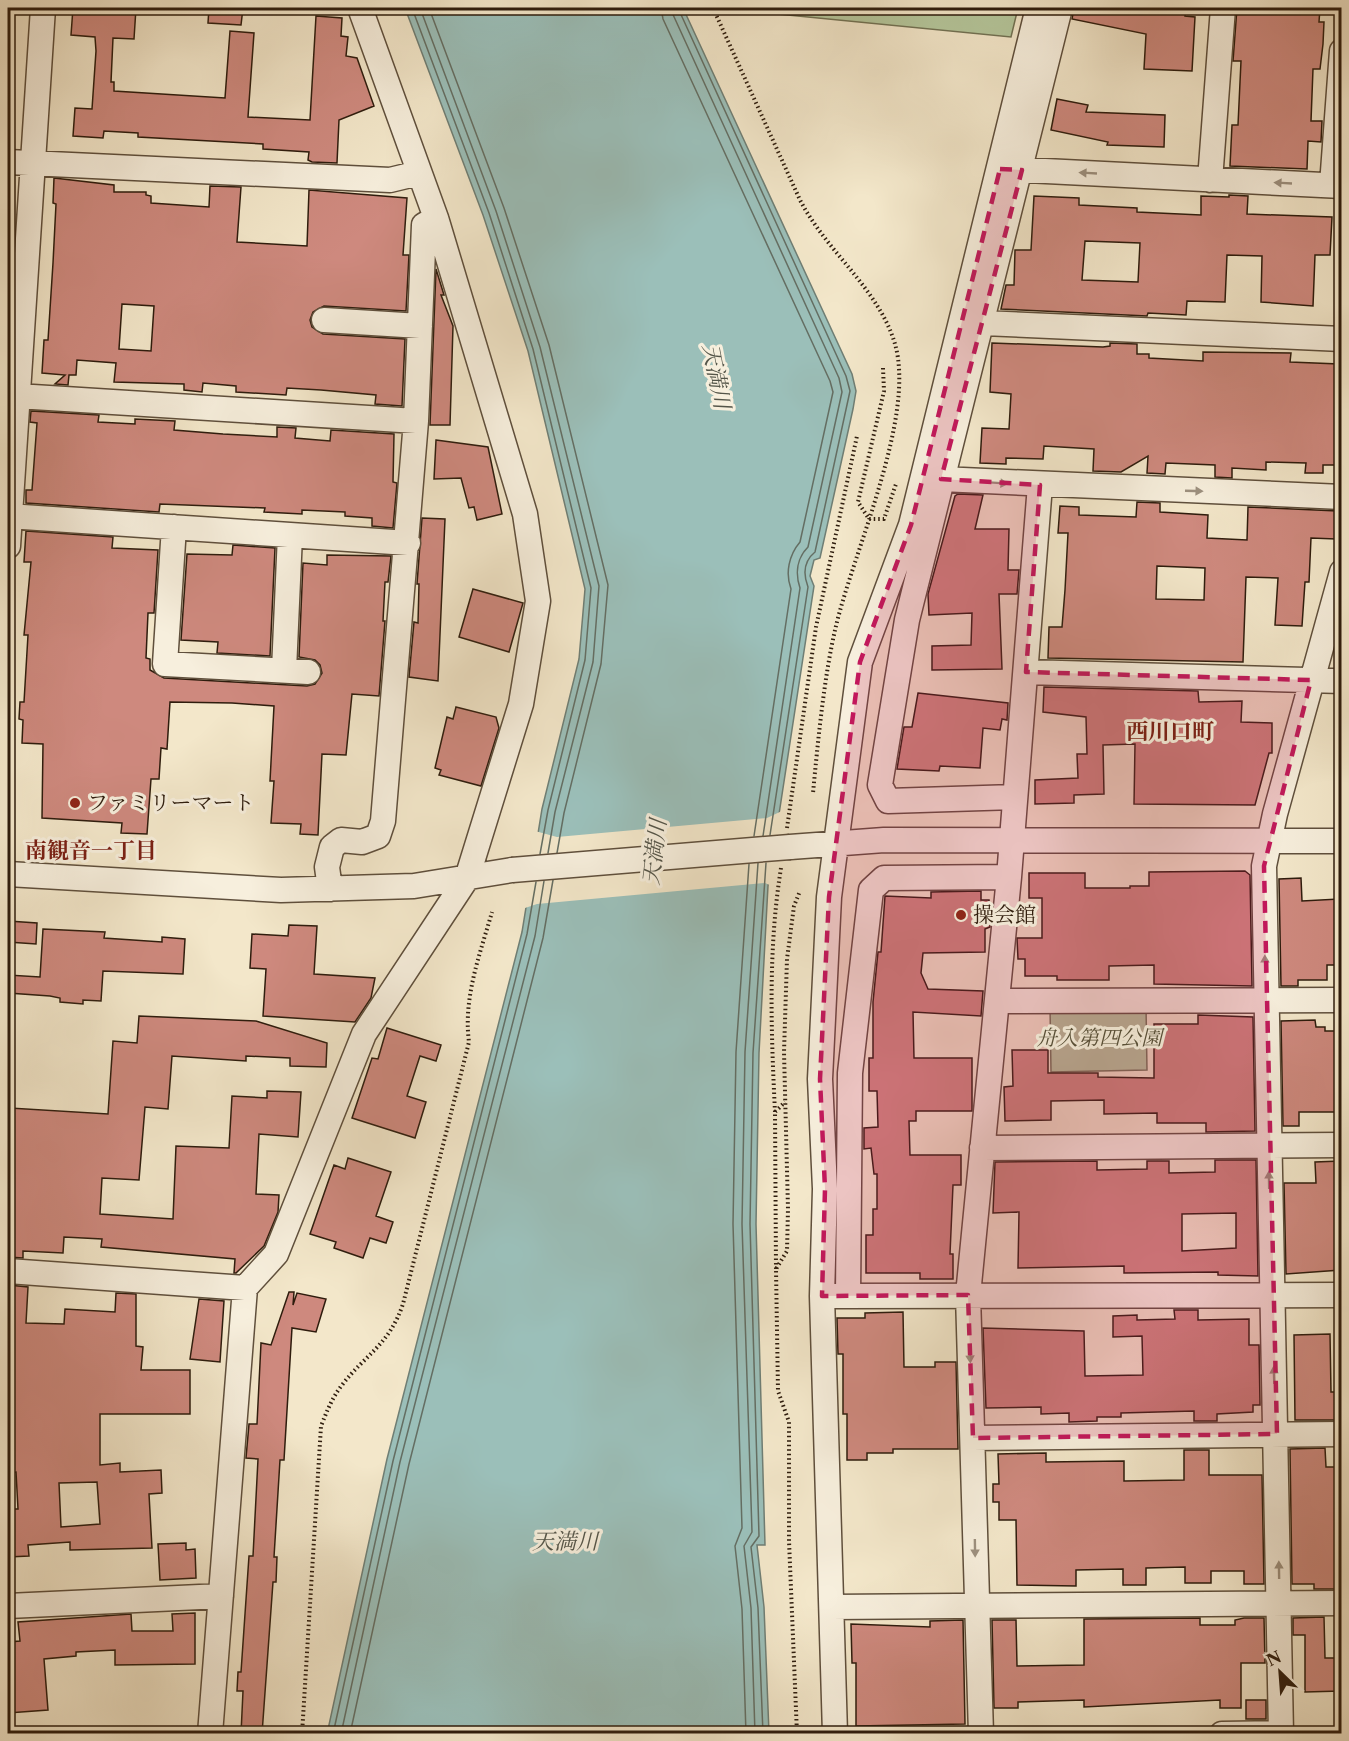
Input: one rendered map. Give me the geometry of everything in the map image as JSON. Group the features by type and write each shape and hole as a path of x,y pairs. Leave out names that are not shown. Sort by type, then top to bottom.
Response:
{"street":[{"path":"8,546 8,516 43,8"},
{"path":"210,1734 244,1288 276,1254 364,1034 468,878 521,704 538,601 525,514 436,218 360,8"},
{"path":"1015,797 888,801 880,785 907,620 941,479 984,323 1038,8"},
{"path":"836,1734 822,1296 825,1189 820,1079 829,897 861,662 911,525 1011,169 1060,8"},
{"path":"1210,180 1223,8"},
{"path":"1011,169 1337,186 1341,51"},
{"path":"8,162 390,180 418,173"},
{"path":"330,889 327,867 332,847 341,840 362,842 378,836 383,821 408,543 416,421 424,225 436,218"},
{"path":"324,320 420,326"},
{"path":"984,323 1341,339"},
{"path":"17,396 416,421"},
{"path":"941,479 1341,497"},
{"path":"981,1734 968,1295 1009,877 1041,485"},
{"path":"8,516 408,543"},
{"path":"174,527 165,664 308,672"},
{"path":"284,670 290,535"},
{"path":"1222,1734 1281,1733 1277,1434 1271,1296 1264,866 1268,841 1341,572"},
{"path":"1026,672 1341,681"},
{"path":"8,874 281,891 414,886 512,870 884,840 1341,841"},
{"path":"848,1296 850,1073 871,890 884,878 1009,877"},
{"path":"997,1001 1341,1000"},
{"path":"982,1148 1341,1145"},
{"path":"8,1271 244,1288"},
{"path":"822,1296 1341,1295"},
{"path":"973,1438 1341,1434"},
{"path":"8,1606 221,1596"},
{"path":"832,1607 1341,1603"}],"path":[{"path":"713,8 810,220 886,321 895,344 900,371 898,409 869,519 851,567 835,628 813,793"},
{"path":"869,519 858,502 884,391 883,368"},
{"path":"796,1734 789,1541 789,1422 778,1391 775,1112 771,1028 772,954 816,627 857,436"},
{"path":"869,519 884,519 899,476"},
{"path":"776,1269 787,1251 785,1101 787,959 794,906 800,891"},
{"path":"302,1734 321,1426 330,1402 344,1383 385,1341 396,1323 403,1304 469,1042 466,1019 476,968 492,912"},
{"path":"775,1112 785,1101"}],"highlighted area":[{"path":"1000,169 1022,170 941,479 1040,485 1026,672 1311,680 1264,866 1277,1434 973,1438 968,1295 822,1296 825,1189 820,1079 829,897 860,662 911,525"}],"green space":[{"path":"745,8 1018,8 1011,37 747,11"},
{"name":"舟入第四公園","path":"1146,1005 1147,1070 1051,1072 1050,1006"}],"water":[{"name":"天満川","path":"405,8 683,8 852,374 856,391 820,558 814,560 810,576 814,586 768,886 759,1053 756,1224 765,1545 757,1545 764,1607 769,1733 327,1734 387,1459 522,932 542,809 579,659 585,589 528,351 483,215"}],"pier":[{"path":"784,810 772,886 765,883 537,904 522,909 535,831 557,837 767,818"}],"building":[{"path":"73,8 136,8 134,39 113,38 111,82 114,82 114,91 225,98 230,31 254,33 248,117 310,120 316,16 342,18 341,36 348,37 346,56 357,58 374,106 339,120 337,163 312,162 308,160 309,152 263,149 263,144 138,137 138,133 104,131 103,138 73,136 75,108 92,109 96,51 95,37 71,35"},
{"path":"209,8 243,8 241,25 208,23"},
{"path":"1074,8 1111,11 1112,8 1186,8 1185,16 1195,17 1192,71 1144,69 1146,34 1072,19"},
{"path":"1237,8 1320,8 1319,22 1324,22 1323,44 1320,69 1313,69 1311,121 1322,121 1321,142 1308,141 1307,169 1230,166 1232,125 1238,125 1241,61 1233,61"},
{"path":"1057,99 1088,105 1086,112 1165,115 1164,147 1107,145 1108,142 1051,130"},
{"path":"54,178 114,185 114,192 146,192 146,195 151,196 151,203 209,207 210,186 241,187 237,242 307,246 309,190 407,198 403,255 409,255 406,311 324,306 313,312 310,320 312,327 323,334 405,339 402,406 375,404 376,395 321,390 287,388 286,395 236,392 236,386 203,383 202,392 184,390 184,384 114,382 116,363 77,360 76,375 69,375 68,385 55,384 65,375 42,373 44,340 48,340 53,263 56,204 53,203","holes":["122,304 154,306 151,351 119,349"]},
{"path":"1229,195 1248,196 1247,214 1332,217 1330,255 1315,255 1313,306 1261,302 1262,256 1227,255 1225,302 1187,301 1186,315 1148,313 1147,316 1001,309 1006,285 1014,285 1015,250 1031,250 1034,196 1079,198 1079,205 1137,208 1137,212 1201,215 1201,196 1229,197","holes":["1085,241 1140,243 1138,282 1082,280"]},
{"path":"436,269 444,295 441,295 453,326 450,425 430,425"},
{"path":"992,343 1103,347 1110,346 1110,343 1137,344 1137,354 1149,354 1149,358 1203,361 1203,352 1291,353 1290,362 1339,364 1336,421 1341,421 1341,465 1323,465 1323,473 1305,473 1306,463 1266,462 1266,470 1232,468 1232,478 1215,477 1215,465 1166,463 1165,474 1147,473 1148,456 1121,472 1093,471 1094,449 1044,446 1043,459 1006,458 1006,464 980,463 982,428 1009,429 1011,394 990,392"},
{"path":"31,411 99,415 98,422 135,424 135,419 175,421 174,430 223,434 277,437 277,427 296,428 295,438 330,441 331,430 394,434 393,482 397,483 393,528 372,526 372,518 345,516 345,512 302,510 302,514 264,512 265,508 160,504 159,512 26,503 26,490 32,490 37,423 30,422"},
{"path":"436,440 488,447 502,514 477,520 474,507 469,508 461,478 434,479"},
{"path":"958,494 983,495 975,529 1009,529 1008,570 1019,570 1017,594 999,594 1002,669 932,670 932,646 971,645 972,613 929,615 928,594 955,496"},
{"path":"1137,502 1160,503 1160,512 1208,515 1207,538 1247,540 1248,507 1338,511 1336,539 1311,538 1309,582 1305,582 1302,626 1275,625 1278,578 1246,577 1243,662 1048,658 1049,627 1062,627 1065,590 1068,533 1058,533 1060,506 1079,507 1079,515 1136,517","holes":["1157,566 1205,568 1204,600 1156,599"]},
{"path":"422,518 445,519 438,681 409,677 414,622 418,623 419,584 417,584"},
{"path":"26,531 113,537 112,548 158,550 154,613 148,613 146,658 150,659 150,670 164,678 307,686 315,684 322,673 320,665 315,660 299,657 303,563 327,565 327,555 391,556 388,582 385,582 383,621 385,621 379,696 352,694 346,755 322,754 318,835 300,834 301,824 271,823 274,781 270,781 274,706 232,703 170,702 167,749 161,748 159,779 151,779 147,834 121,833 122,823 42,818 43,744 22,743 23,720 19,719 20,702 24,702 28,635 24,635 31,562 24,562"},
{"path":"233,545 275,548 270,656 217,653 218,642 181,640 187,554 232,555"},
{"path":"473,589 523,603 509,652 459,637"},
{"path":"1044,687 1198,691 1199,702 1242,701 1241,722 1272,723 1272,753 1269,753 1255,805 1134,804 1135,744 1103,745 1104,794 1074,795 1074,803 1035,804 1035,780 1078,778 1077,754 1087,754 1086,717 1043,712"},
{"path":"918,693 1008,703 1007,720 1002,719 1000,730 983,728 980,768 940,766 939,771 897,769 904,727 912,727"},
{"path":"456,707 496,717 499,728 481,786 439,775 441,770 435,768 447,717 453,719"},
{"path":"1245,871 1250,875 1252,986 1154,984 1154,965 1109,966 1109,980 1057,980 1057,976 1025,976 1025,959 1018,959 1017,938 1042,938 1042,898 1029,898 1029,873 1085,873 1085,888 1130,888 1130,886 1149,886 1149,872"},
{"path":"1301,878 1302,901 1339,899 1341,965 1327,965 1327,980 1298,980 1298,986 1281,986 1279,879"},
{"path":"981,891 981,900 989,900 990,927 985,929 985,952 923,953 921,973 928,989 983,991 981,1016 913,1012 914,1058 972,1058 972,1111 916,1111 916,1121 909,1121 910,1155 961,1155 961,1185 953,1185 950,1254 953,1254 953,1279 920,1279 920,1273 866,1273 866,1235 873,1235 873,1209 877,1209 877,1174 874,1174 871,1148 864,1149 864,1128 878,1127 877,1091 869,1091 869,1058 873,1058 873,1002 878,952 881,952 885,896 931,898 931,892"},
{"path":"8,921 37,923 36,944 8,942"},
{"path":"289,925 317,926 314,974 375,978 371,998 355,1022 263,1016 266,969 250,968 252,934 288,936"},
{"path":"43,929 105,932 104,938 162,942 162,937 185,939 183,974 103,971 101,1001 83,1000 83,1004 60,1002 60,998 50,996 8,993 8,975 40,977"},
{"path":"1198,1015 1253,1017 1255,1131 1206,1132 1206,1123 1157,1123 1157,1113 1104,1114 1104,1100 1051,1101 1051,1120 1005,1121 1004,1087 1013,1086 1012,1050 1048,1050 1048,1073 1098,1073 1098,1077 1154,1078 1154,1024 1198,1024"},
{"path":"139,1016 256,1021 327,1043 326,1067 290,1066 290,1058 246,1056 246,1061 172,1056 168,1109 145,1107 139,1180 102,1178 100,1214 173,1219 176,1146 229,1148 232,1096 267,1098 267,1091 301,1092 298,1137 259,1134 256,1194 279,1195 278,1212 264,1246 236,1273 234,1273 235,1259 101,1247 102,1239 64,1237 63,1253 23,1251 23,1258 8,1257 8,1186 12,1131 9,1131 10,1108 108,1114 113,1041 137,1043"},
{"path":"1315,1020 1316,1027 1325,1027 1325,1031 1341,1031 1341,1112 1299,1112 1299,1126 1283,1126 1281,1021"},
{"path":"387,1028 441,1045 436,1061 420,1056 407,1096 426,1102 415,1138 352,1118 372,1058 378,1059"},
{"path":"348,1158 391,1172 376,1216 393,1222 386,1243 370,1238 363,1258 334,1248 336,1242 310,1234 334,1165 345,1169"},
{"path":"1215,1160 1256,1160 1258,1276 1218,1275 1218,1272 1124,1273 1124,1266 1018,1268 1019,1212 993,1213 995,1162 1097,1161 1097,1170 1147,1169 1147,1161 1169,1161 1169,1173 1215,1172","holes":["1236,1213 1236,1248 1182,1251 1182,1214"]},
{"path":"1341,1161 1341,1270 1286,1274 1284,1183 1316,1183 1315,1162"},
{"path":"8,1285 28,1287 26,1323 64,1324 65,1309 115,1312 116,1293 136,1294 136,1346 143,1347 141,1370 190,1370 190,1414 100,1414 100,1465 120,1463 120,1472 161,1470 162,1493 149,1494 152,1548 70,1550 70,1542 28,1545 29,1556 8,1557 8,1509 18,1509 16,1472 8,1473","holes":["97,1482 100,1524 61,1527 59,1483"]},
{"path":"289,1292 294,1292 293,1305 297,1293 326,1299 316,1332 292,1328 284,1460 280,1460 274,1557 277,1557 276,1582 273,1582 262,1734 241,1734 243,1691 237,1691 238,1672 241,1672 249,1556 253,1556 258,1459 246,1458 249,1424 257,1424 261,1343 271,1345"},
{"path":"199,1299 224,1301 220,1362 190,1359"},
{"path":"1174,1310 1198,1310 1198,1320 1249,1319 1249,1345 1259,1345 1260,1405 1253,1405 1253,1412 1217,1414 1217,1421 1194,1421 1194,1411 1121,1413 1121,1417 1097,1417 1097,1421 1069,1422 1069,1413 1041,1414 1041,1407 986,1408 983,1328 1084,1331 1085,1376 1143,1375 1142,1336 1113,1337 1113,1316 1137,1315 1137,1320 1175,1319"},
{"path":"903,1312 904,1367 935,1367 935,1362 956,1362 958,1449 893,1449 893,1453 867,1453 867,1460 847,1460 847,1414 843,1414 843,1354 838,1354 837,1318 865,1318 865,1313"},
{"path":"1330,1334 1331,1392 1341,1392 1341,1420 1295,1420 1294,1335"},
{"path":"1325,1448 1326,1467 1341,1467 1341,1589 1314,1589 1314,1584 1292,1584 1290,1449"},
{"path":"1184,1450 1209,1450 1209,1475 1262,1475 1264,1584 1244,1584 1244,1571 1211,1571 1211,1583 1185,1583 1185,1567 1146,1568 1146,1585 1123,1585 1123,1569 1076,1570 1076,1586 1017,1585 1016,1520 999,1520 999,1502 993,1502 993,1484 999,1484 998,1454 1046,1453 1046,1462 1124,1461 1124,1481 1184,1480"},
{"path":"186,1543 186,1550 195,1549 196,1578 160,1580 158,1544"},
{"path":"195,1613 195,1664 115,1665 115,1650 76,1652 76,1656 44,1659 48,1710 8,1713 8,1642 20,1641 18,1622 131,1614 132,1631 173,1631 172,1614"},
{"path":"1324,1617 1325,1658 1341,1658 1341,1691 1305,1692 1305,1635 1293,1635 1293,1618"},
{"path":"1200,1618 1200,1625 1235,1625 1235,1620 1264,1618 1265,1663 1241,1663 1241,1708 1220,1708 1220,1700 1084,1707 1084,1700 1018,1702 1018,1708 994,1708 992,1620 1016,1620 1017,1666 1084,1665 1084,1619"},
{"path":"963,1620 965,1724 856,1726 856,1663 852,1663 851,1624 930,1627 930,1621"},
{"path":"1246,1700 1266,1700 1266,1719 1246,1719"}],"place":[{"name":"ファミリーマート","path":"75,803"},
{"name":"操会館","path":"961,915"}],"district":[{"name":"西川口町","path":"1170,731"},
{"name":"南観音一丁目","path":"91,850"}]}
